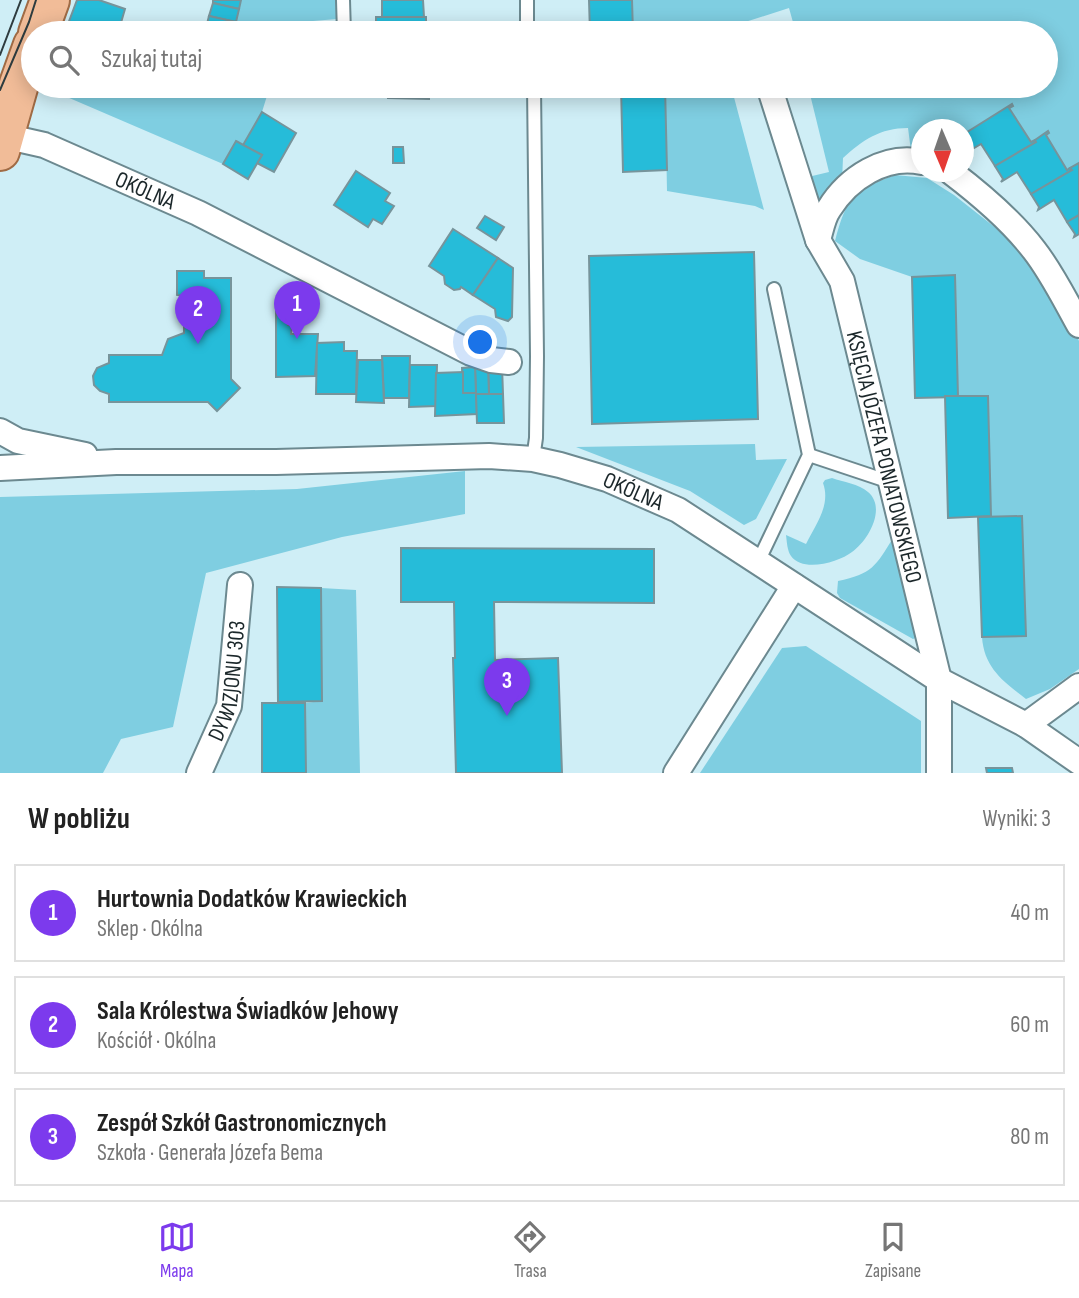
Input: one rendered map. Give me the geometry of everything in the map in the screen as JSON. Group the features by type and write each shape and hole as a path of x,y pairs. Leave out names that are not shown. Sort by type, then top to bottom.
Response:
{"main road":[{"path":"42,21 50,0"},
{"path":"2,144 21,78"}],"street":[{"name":"KSIĘCIA JÓZEFA PONIATOWSKIEGO","path":"772,98 818,240 842,281 939,680 939,773"},
{"name":"OKÓLNA","path":"2,144 44,145 186,208 471,353 491,360 509,362"},
{"path":"818,240 828,209 854,180 888,162 911,162"},
{"path":"964,182 978,192 1033,249 1055,281 1079,325"},
{"name":"OKÓLNA","path":"0,431 18,441 116,462"},
{"name":"OKÓLNA","path":"0,468 116,462 276,462 489,456 533,459 607,479 654,498 697,522 939,680 1026,725 1079,762"},
{"name":"DYWIZJONU 303","path":"199,773 229,706 240,585"},
{"path":"676,773 794,586"},
{"path":"1026,725 1079,686"}],"lane":[{"path":"343,0 344,21"},
{"path":"527,0 527,21"},
{"path":"533,459 537,369 534,98"},
{"path":"758,562 809,454 774,289"},
{"path":"809,454 890,482"}],"shaded area":[{"path":"241,0 336,0 337,19 237,21"},
{"path":"632,0 1079,0 1079,163 1067,170 1046,135 1048,132 1031,142 1009,108 1012,104 974,128 974,119 911,119 911,151 908,128 889,130 873,136 843,158 842,181 819,206 808,177 829,172 811,98 1058,98 1058,21 793,21 789,8 748,21 633,21"},
{"path":"69,98 266,98 262,112 243,145 236,141 223,164"},
{"path":"665,98 734,98 764,210 755,206 667,191"},
{"path":"895,175 911,176 911,182 933,182 954,195 1034,258 1055,288 1079,341 1079,669 1050,689 1026,699 1010,687 991,666 982,637 1026,636 1021,516 991,516 988,396 958,397 955,275 912,277 860,259 835,241 848,206 860,191"},
{"path":"755,444 756,460 787,459 756,519 744,525 690,491 576,447"},
{"path":"465,471 465,514 342,537 206,573 173,727 121,739 103,773 0,773 0,497 297,489"},
{"path":"832,478 856,485 868,492 876,507 876,515 864,540 846,556 821,564 804,564 791,556 786,535 806,544 824,507 823,483"},
{"path":"893,538 918,637 913,639 840,598 837,593 838,581 866,572 882,556"},
{"path":"321,588 356,590 360,773 306,773 305,703 322,701"},
{"path":"806,646 921,721 921,773 700,773 782,648"}],"building":[{"path":"77,0 99,0 125,9 122,21 69,21"},
{"path":"213,0 241,0 239,9 213,3"},
{"path":"382,0 423,0 424,17 382,17"},
{"path":"589,0 632,0 633,21 590,21"},
{"path":"213,3 239,9 236,21 209,16"},
{"path":"209,16 232,21 208,21"},
{"path":"376,17 426,17 426,21 376,21"},
{"path":"621,98 665,98 667,170 623,172"},
{"path":"1012,104 1009,108 1031,142 1036,142 995,166 981,144 974,148 974,128"},
{"path":"262,112 296,133 274,172 257,163 262,155 243,145"},
{"path":"1048,131 1046,135 1067,170 1072,170 1031,194 1017,172 1001,182 1003,179 995,166 1036,142 1035,140"},
{"path":"236,141 262,155 248,179 223,164"},
{"path":"393,147 403,147 404,163 393,163"},
{"path":"1079,163 1079,215 1067,222 1054,200 1038,210 1039,207 1031,194"},
{"path":"356,171 390,193 385,201 394,206 382,224 373,219 368,227 334,205"},
{"path":"1079,215 1079,234 1074,237 1075,234 1067,222"},
{"path":"485,216 504,227 496,240 477,228"},
{"path":"453,229 498,258 473,295 461,287 454,290 445,284 444,276 429,266"},
{"path":"754,252 758,419 592,424 589,256"},
{"path":"498,258 513,268 512,317 508,321 496,317 495,309 473,295"},
{"path":"177,271 204,271 204,278 231,278 231,379 240,388 217,411 208,402 109,402 109,394 94,385 93,376 97,368 109,363 109,355 162,355 168,339 184,333 184,296 177,295"},
{"path":"955,275 958,397 915,398 912,277"},
{"path":"288,298 288,325 292,325 291,334 318,334 315,376 276,377 276,299"},
{"path":"344,342 344,351 357,351 356,394 316,394 317,343"},
{"path":"382,356 410,356 409,398 384,398"},
{"path":"358,360 382,360 384,403 356,402"},
{"path":"410,365 437,365 436,406 409,407"},
{"path":"488,366 502,366 503,394 489,394"},
{"path":"488,366 489,394 476,394 475,367"},
{"path":"475,367 476,393 463,393 462,368"},
{"path":"463,372 463,393 476,393 477,414 435,416 436,373"},
{"path":"476,394 503,394 504,423 477,423"},
{"path":"945,396 988,396 991,516 948,518"},
{"path":"1022,516 1026,636 982,637 978,517"},
{"path":"401,548 654,549 654,603 494,602 495,660 558,658 562,773 456,773 454,602 401,602"},
{"path":"277,587 321,588 322,701 278,702"},
{"path":"262,703 305,703 306,773 262,773"},
{"path":"986,768 1012,768 1013,773 987,773"}],"tram line":[{"path":"0,55 21,0"},
{"path":"29,21 36,0"},
{"path":"0,90 21,41"}],"place":[{"name":"Hurtownia Dodatków Krawieckich","path":"297,339"},
{"name":"Sala Królestwa Świadków Jehowy","path":"198,344"},
{"name":"Zespół Szkół Gastronomicznych","path":"507,716"}]}
